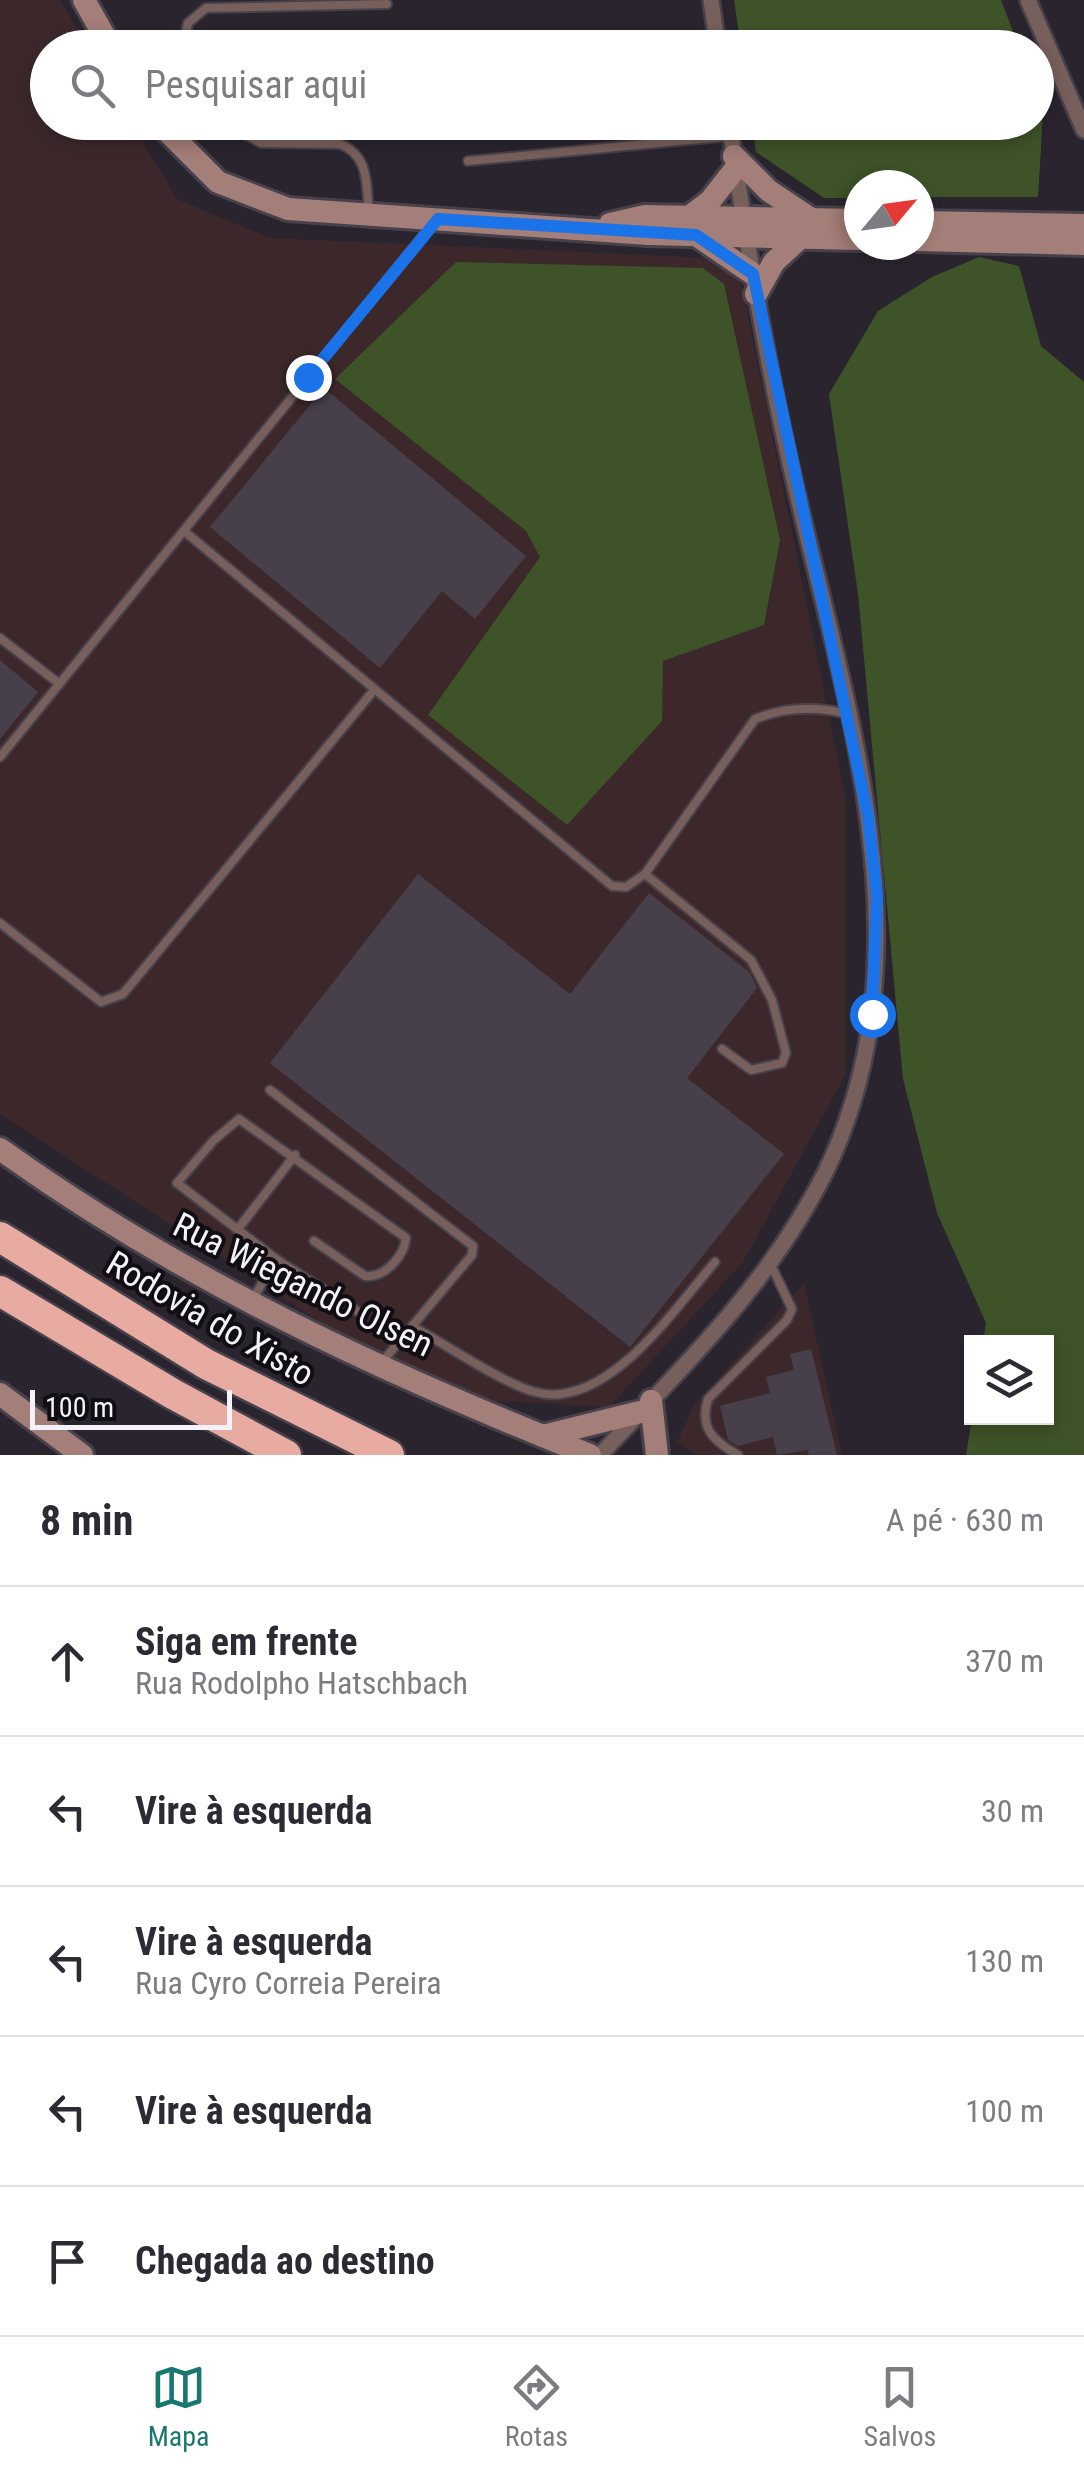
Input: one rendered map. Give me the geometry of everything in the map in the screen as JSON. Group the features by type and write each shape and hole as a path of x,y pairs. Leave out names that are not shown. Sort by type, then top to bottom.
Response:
{"highway":[{"name":"Rodovia do Xisto","path":"0,1237 206,1364 389,1455"},
{"path":"0,1291 156,1384 286,1455"}],"street":[{"path":"84,0 101,30"},
{"path":"712,0 716,30"},
{"path":"1028,0 1041,30"},
{"path":"1054,60 1084,130"},
{"path":"174,140 197,166 242,194 288,209 597,227 806,228 844,222"},
{"path":"692,226 722,189 733,146"},
{"path":"600,1455 771,1265 834,1150 858,1082 872,1014 878,933 874,858 848,714 755,284 733,146"},
{"path":"733,146 769,191 806,228 844,236"},
{"path":"934,222 1074,225 1084,204"},
{"path":"692,226 755,284"},
{"path":"755,284 806,228"},
{"path":"934,240 1084,244"},
{"name":"Rua Wiegando Olsen","path":"0,1149 116,1228 250,1304 590,1455"},
{"path":"0,1394 82,1455"},
{"path":"543,1436 646,1407"},
{"path":"646,1407 657,1455"}],"lane":[{"path":"187,30 188,23 206,8 387,4"},
{"path":"255,140 340,144 351,149 365,164 370,215"},
{"path":"468,161 733,146"},
{"path":"0,757 56,682 438,219"},
{"path":"184,530 612,886 626,886 644,874 754,718 776,710 848,714"},
{"path":"0,638 56,682"},
{"path":"0,923 101,1002 124,994 374,690"},
{"path":"644,874 751,960 772,1000 786,1053 782,1064 751,1070 722,1049"},
{"path":"270,1090 473,1246 472,1255 380,1365"},
{"path":"314,1241 366,1276 374,1277 391,1266 406,1238 239,1119 214,1140 177,1183 276,1259 360,1313"},
{"path":"238,1229 295,1156"},
{"path":"250,1304 276,1259"},
{"path":"412,1326 535,1392 560,1394 604,1378 634,1356 715,1262"},
{"path":"738,1455 707,1430 702,1416 708,1399 787,1320 792,1309 771,1265"}],"shaded area":[{"path":"0,0 60,0 78,30 30,30 30,140 142,140 177,199 270,238 714,258 742,286 846,800 846,1074 743,1262 609,1407 478,1400 359,1347 0,1114"},
{"path":"804,1283 842,1455 696,1455 677,1443 693,1407"}],"green space":[{"path":"734,0 1001,0 1012,30 738,30"},
{"path":"754,140 1041,140 1038,197 934,197 934,170 844,170 844,198 824,198 756,152"},
{"path":"979,257 1019,266 1041,346 1084,382 1084,1455 966,1455 971,1425 1054,1425 1054,1335 984,1335 986,1323 937,1213 903,1079 858,594 829,394 878,311 932,277"},
{"path":"456,262 703,268 724,284 780,540 764,625 663,661 662,721 567,825 428,715 540,557 526,531 335,379"}],"building":[{"path":"324,388 526,556 475,619 442,591 380,668 210,527"},
{"path":"0,660 38,692 0,739"},
{"path":"418,874 570,994 649,893 749,972 757,988 687,1078 784,1154 630,1347 270,1063"},
{"path":"811,1349 837,1455 809,1455 808,1450 777,1455 773,1437 738,1446 728,1440 720,1406 770,1393 766,1377 794,1370 790,1354"}],"route":[{"path":"308,377 438,219 696,235 753,274 790,466 868,816 878,933 872,1014"}]}
